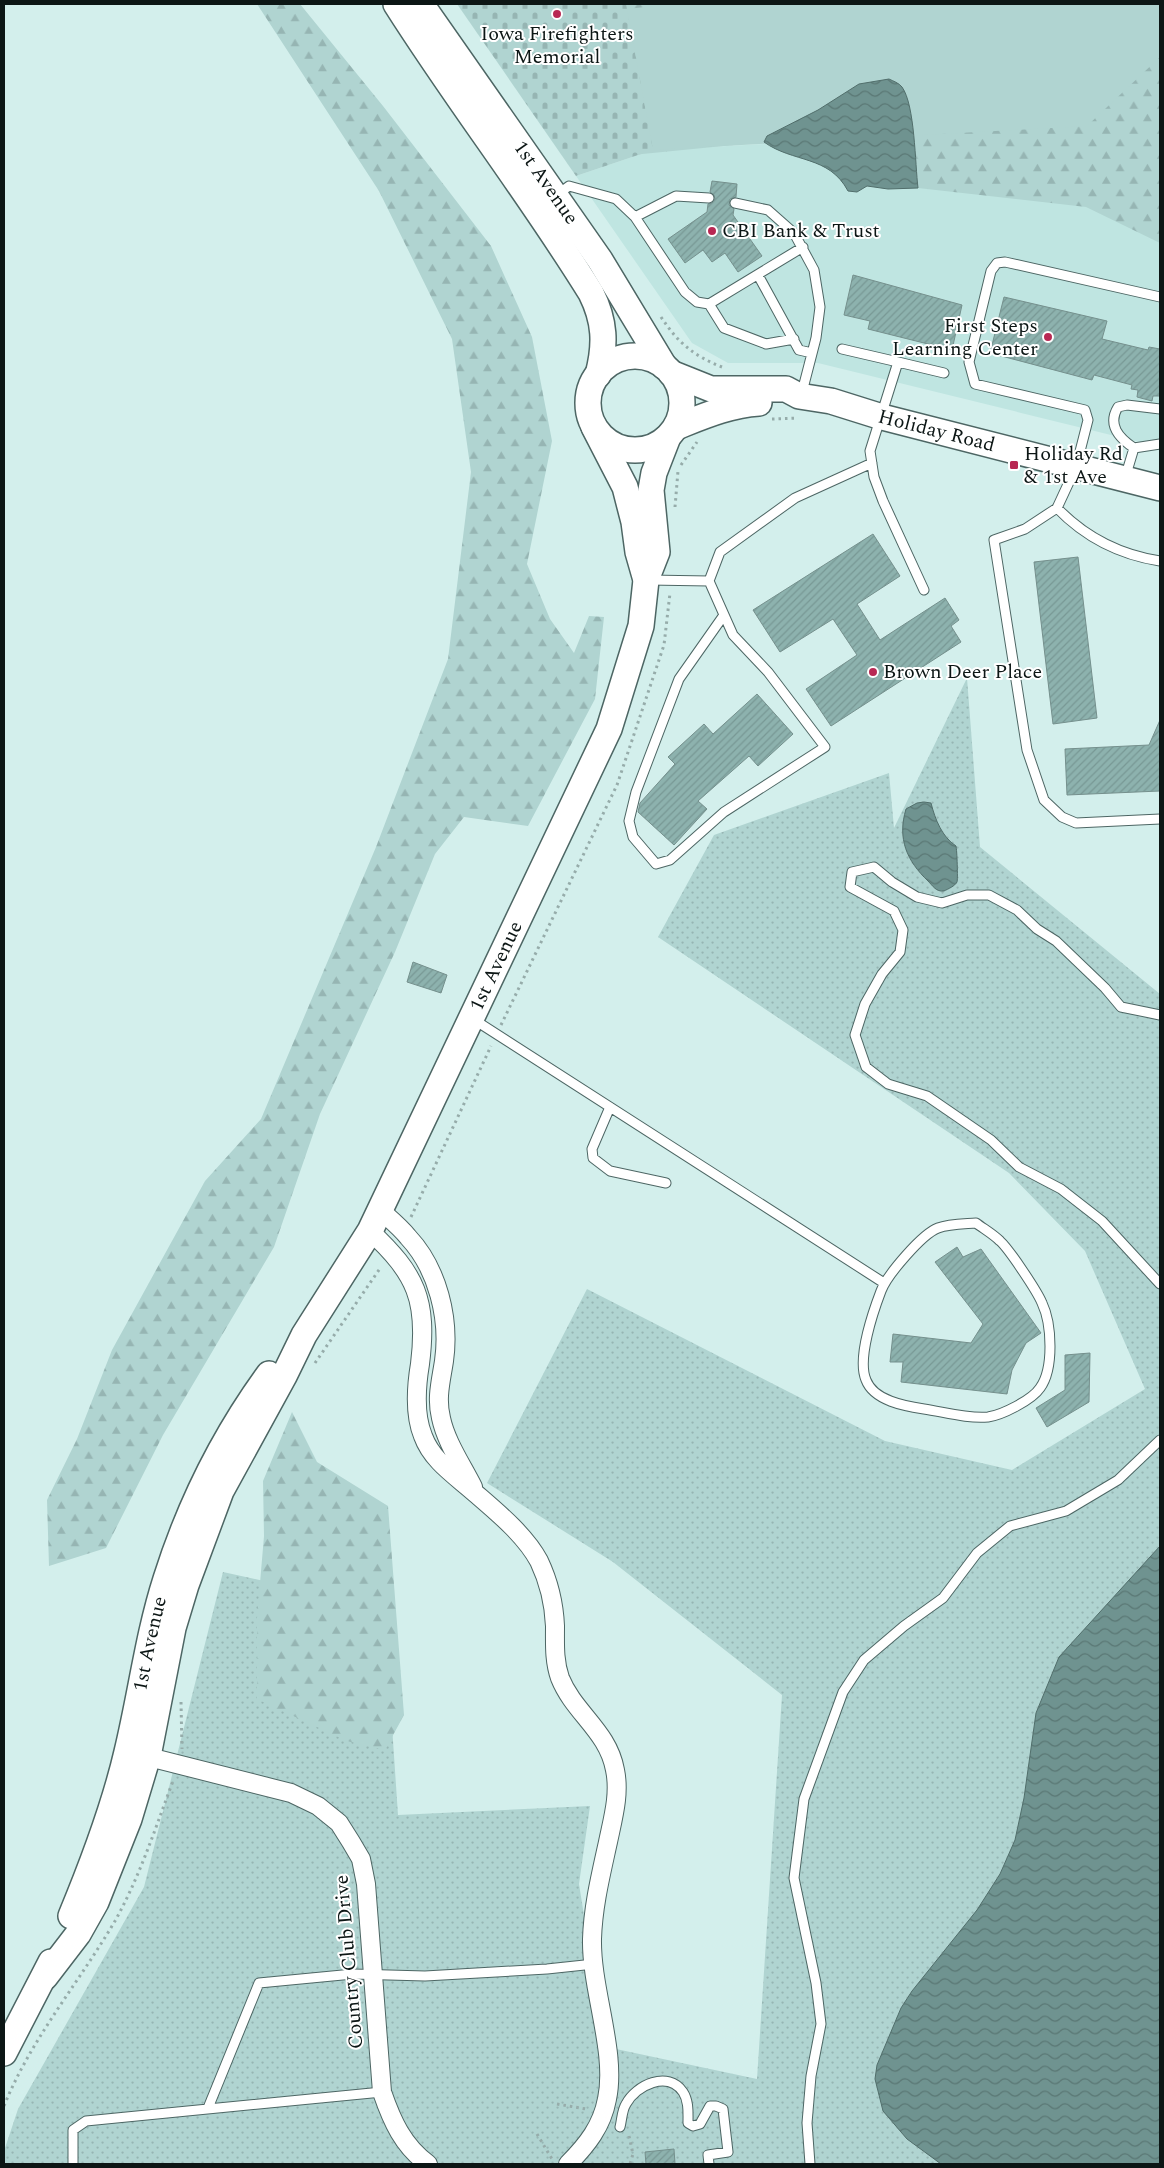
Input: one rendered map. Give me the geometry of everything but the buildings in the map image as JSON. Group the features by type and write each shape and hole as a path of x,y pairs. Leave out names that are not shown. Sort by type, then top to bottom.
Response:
{"main road":[{"name":"1st Avenue","path":"396,4 433,62 524,190 592,293 600,310 603,327 604,345 598,375"},
{"name":"1st Avenue","path":"421,4 600,260 668,370"},
{"path":"636,357 651,359 668,370 678,386 682,399 681,414 672,432 656,445 643,450 628,450 615,446 603,438 594,427 589,414 588,400 591,387 598,375 608,365 622,358 636,357"},
{"name":"Holiday Road","path":"668,370 711,390 786,389 802,404"},
{"name":"Holiday Road","path":"672,432 732,406 784,402 802,404 831,401 882,417 1160,488"},
{"name":"1st Avenue","path":"594,427 625,487 646,580"},
{"name":"1st Avenue","path":"4,2053 45,1977 93,1865 137,1754 154,1619 180,1537 194,1503 220,1448 243,1410 270,1373 304,1335 375,1221 609,729 641,626 646,580 657,552 651,490 654,473 672,432"}],"street":[{"path":"375,1221 404,1232 424,1257 434,1280 440,1298 445,1336 444,1362 439,1382 440,1418 476,1494"},
{"path":"375,1221 392,1252 409,1274 417,1294 422,1320 422,1344 417,1386 418,1412 423,1437 437,1459 526,1542 538,1559 547,1578 553,1603 554,1653 559,1675 568,1695 578,1710 598,1730 615,1768 617,1789 594,1905 592,1942 594,1979 610,2074 607,2100 598,2128 568,2164"},
{"name":"Country Club Drive","path":"137,1754 290,1793 318,1806 339,1822 361,1859 366,1884 382,2092 391,2119 407,2146 428,2164"}],"lane":[{"path":"556,196 569,186 616,199 635,217 685,292 696,302 709,304 803,247"},
{"path":"635,217 676,196 709,198"},
{"path":"735,203 768,210 794,233 814,270 820,307 816,338 802,404"},
{"path":"1160,297 1005,262 997,264 990,271 970,362 975,384 1084,410 1088,420 1076,467 1057,508 1025,528 994,540 1027,750 1044,800 1062,817 1076,823 1160,819"},
{"path":"758,275 799,350 812,353"},
{"path":"709,304 724,328 766,344 794,338"},
{"path":"842,349 944,373"},
{"path":"898,362 870,452 874,477 883,501 924,590"},
{"path":"1160,409 1127,405 1118,407 1113,420 1116,431 1123,440 1134,448 1160,444"},
{"path":"1124,479 1134,448"},
{"path":"724,615 679,678 636,792 629,821 633,837 656,864 670,860 724,812 825,747 768,672 733,635 709,581 720,552 795,498 872,463"},
{"path":"1057,508 1071,522 1105,544 1136,557 1160,561"},
{"path":"646,580 709,581"},
{"path":"1160,1015 1120,1006 1105,988 1056,941 1037,929 1017,910 989,894 967,895 942,903 917,897 892,882 874,867 852,872 850,887 894,910 903,930 900,952 882,974 865,1004 855,1035 866,1067 888,1084 926,1096 991,1140 1019,1167 1061,1189 1102,1221 1160,1284"},
{"path":"472,1018 884,1283"},
{"path":"610,1107 592,1149 593,1158 610,1171 666,1183"},
{"path":"976,1223 1001,1242 1042,1303 1048,1323 1050,1349 1047,1372 1040,1389 1002,1414 987,1417 905,1406 882,1397 871,1388 866,1379 863,1366 868,1332 884,1283 928,1233 940,1227 976,1223"},
{"path":"810,2164 806,2123 811,2076 821,2024 816,1983 794,1878 804,1799 843,1692 864,1660 904,1626 943,1598 977,1553 1010,1526 1074,1506 1118,1480 1160,1440"},
{"path":"208,2108 260,1983 372,1973 425,1976 548,1969 594,1964"},
{"path":"620,2126 625,2105 633,2093 641,2086 653,2082 669,2082 679,2088 684,2094 688,2123 692,2126 700,2124 710,2106 723,2108 728,2152 708,2155 709,2164"},
{"path":"73,2164 73,2130 86,2121 382,2092"}],"path":[{"path":"769,420 802,404"},
{"path":"675,511 678,470 695,443 703,437"},
{"path":"404,1232 496,1034 617,785 664,645 672,580"},
{"path":"310,1371 392,1252"},
{"path":"4,2106 41,2032 114,1922 145,1861 182,1751 182,1696"},
{"path":"537,2134 555,2164"}],"shaded area":[{"path":"1160,123 1160,447 818,363 728,363 692,343 576,176 653,150"}],"green space":[{"path":"257,4 300,4 383,106 491,246 532,337 552,441 527,564 550,619 574,653 589,616 604,617 595,699 528,826 464,817 435,854 395,952 320,1114 274,1247 163,1435 106,1548 49,1566 47,1500 77,1439 112,1350 205,1181 261,1119 376,847 448,659 471,472 452,339 379,191"},
{"path":"457,4 626,4 653,150 576,176"},
{"path":"581,4 1160,4 1160,243 1086,207 918,188 912,131 764,142 612,157"},
{"path":"671,4 1160,4 1160,57 1087,126 653,150 627,9"},
{"path":"967,678 980,847 1160,994 1160,2164 4,2164 4,2151 18,2109 144,1887 223,1572 264,1581 383,1592 398,1815 590,1806 579,1884 597,1997 616,2049 757,2079 782,1695 613,1562 487,1483 587,1289 885,1441 1012,1470 1145,1389 1085,1251 1009,1173 658,937 714,835 889,773 894,828"},
{"path":"292,1412 317,1462 388,1506 404,1715 385,1750 347,1741 257,1699 257,1618 264,1536 263,1481"}],"water":[{"path":"889,79 902,87 910,107 918,188 888,189 867,186 857,192 848,191 840,179 821,165 775,149 764,142 767,136 818,110 859,84"},
{"path":"917,803 931,803 940,827 947,838 956,846 957,882 944,891 939,891 935,888 914,866 903,840 906,809"},
{"path":"1160,1546 1160,2164 941,2164 907,2139 883,2111 875,2079 877,2065 901,2008 912,1991 977,1910 1000,1874 1015,1840 1024,1798 1036,1713 1059,1657"}],"place":[{"name":"Iowa Firefighters Memorial","path":"557,14"},
{"name":"CBI Bank & Trust","path":"712,231"},
{"name":"First Steps Learning Center","path":"1048,337"},
{"name":"Holiday Rd & 1st Ave","path":"1014,465"},
{"name":"Brown Deer Place","path":"873,672"}]}
